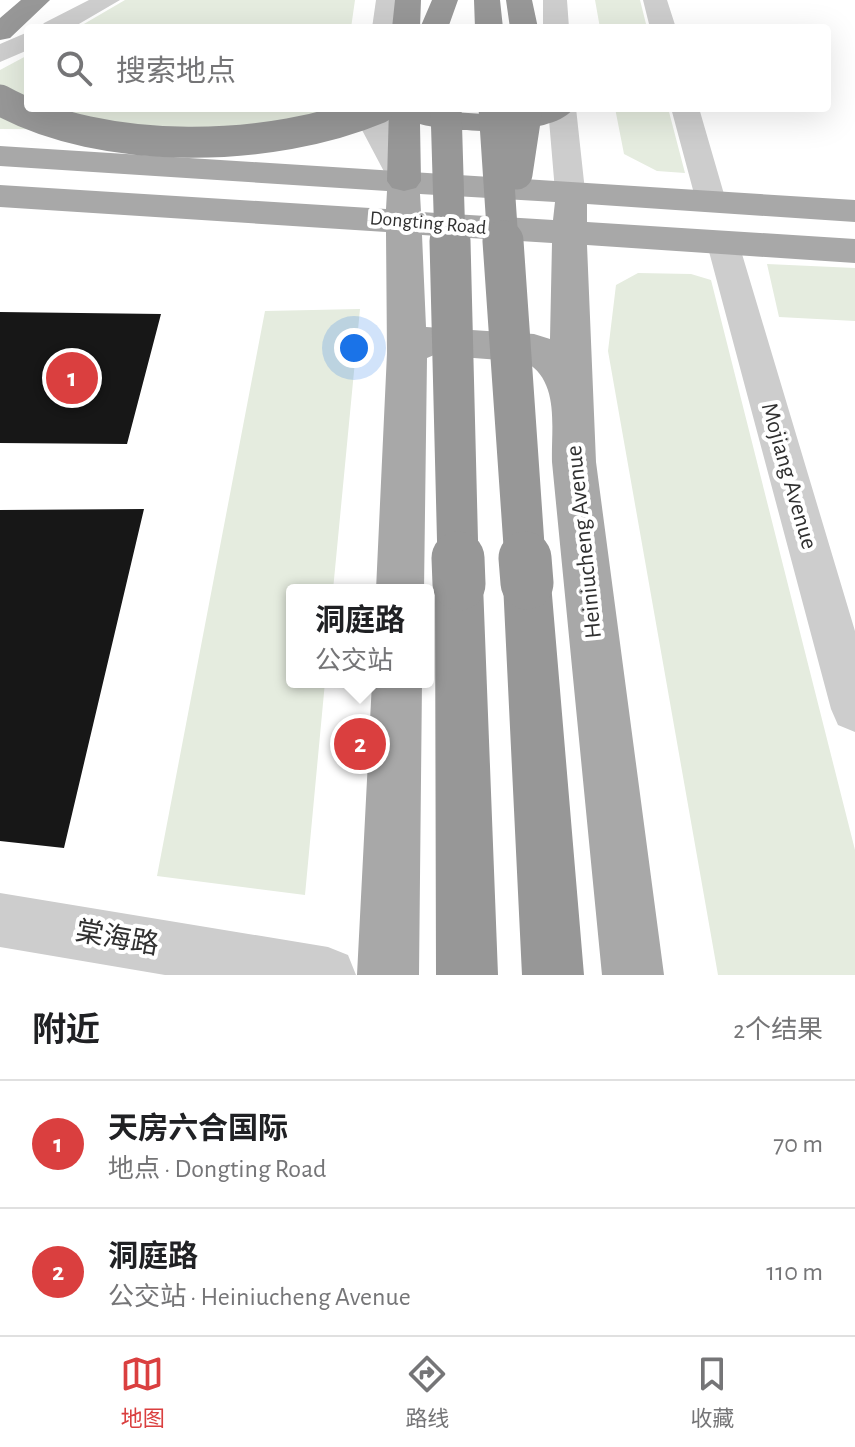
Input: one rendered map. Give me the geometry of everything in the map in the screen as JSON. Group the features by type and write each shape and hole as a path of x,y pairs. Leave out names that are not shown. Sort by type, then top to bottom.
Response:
{"highway":[{"path":"0,6 12,0"},
{"path":"0,32 37,0"},
{"path":"406,24 408,0"},
{"path":"436,24 445,0"},
{"path":"445,0 446,24"},
{"path":"487,0 489,24"},
{"path":"0,100 27,118 47,125 108,134 209,139 298,135 339,126 370,112"},
{"path":"404,112 404,181"},
{"path":"421,112 435,118 465,123 538,117 551,112"},
{"path":"446,112 467,975"},
{"path":"494,112 506,248 553,975"},
{"path":"506,248 526,112"}],"main road":[{"name":"Dongting Road","path":"3,156 404,181 723,244 855,251"},
{"path":"400,584 407,353 402,221 404,181"},
{"name":"Dongting Road","path":"0,196 402,221 711,201 855,211"},
{"name":"Heiniucheng Avenue","path":"570,212 570,385 574,462 633,975"},
{"path":"407,353 428,340 534,348 551,358 570,385"},
{"path":"388,975 397,688"}],"street":[{"path":"61,24 108,0"},
{"path":"385,24 388,0"},
{"path":"555,0 556,24"},
{"path":"655,0 662,24"},
{"path":"0,54 24,42"},
{"path":"378,112 376,130 404,181"},
{"name":"Heiniucheng Avenue","path":"561,112 570,212"},
{"path":"686,112 711,201"},
{"name":"Mojiang Avenue","path":"723,244 855,709"},
{"name":"棠海路","path":"0,920 328,975"}],"shaded area":[{"path":"125,0 355,0 352,24 84,24"},
{"path":"595,0 640,0 646,24 599,24"},
{"path":"24,57 24,112 324,112 260,131 0,129 0,70"},
{"path":"616,112 669,112 685,173 657,171 624,154"},
{"path":"767,264 855,268 855,321 779,317"},
{"path":"638,273 691,274 711,280 855,850 855,975 718,975 608,351 616,285"},
{"path":"360,309 334,584 286,584 286,688 324,688 305,895 157,876 265,311"}],"building":[{"path":"0,312 161,314 127,444 0,443"},
{"path":"144,509 64,848 0,841 0,510"}],"place":[{"name":"天房六合国际","path":"72,378"},
{"name":"洞庭路","path":"360,744"}]}
